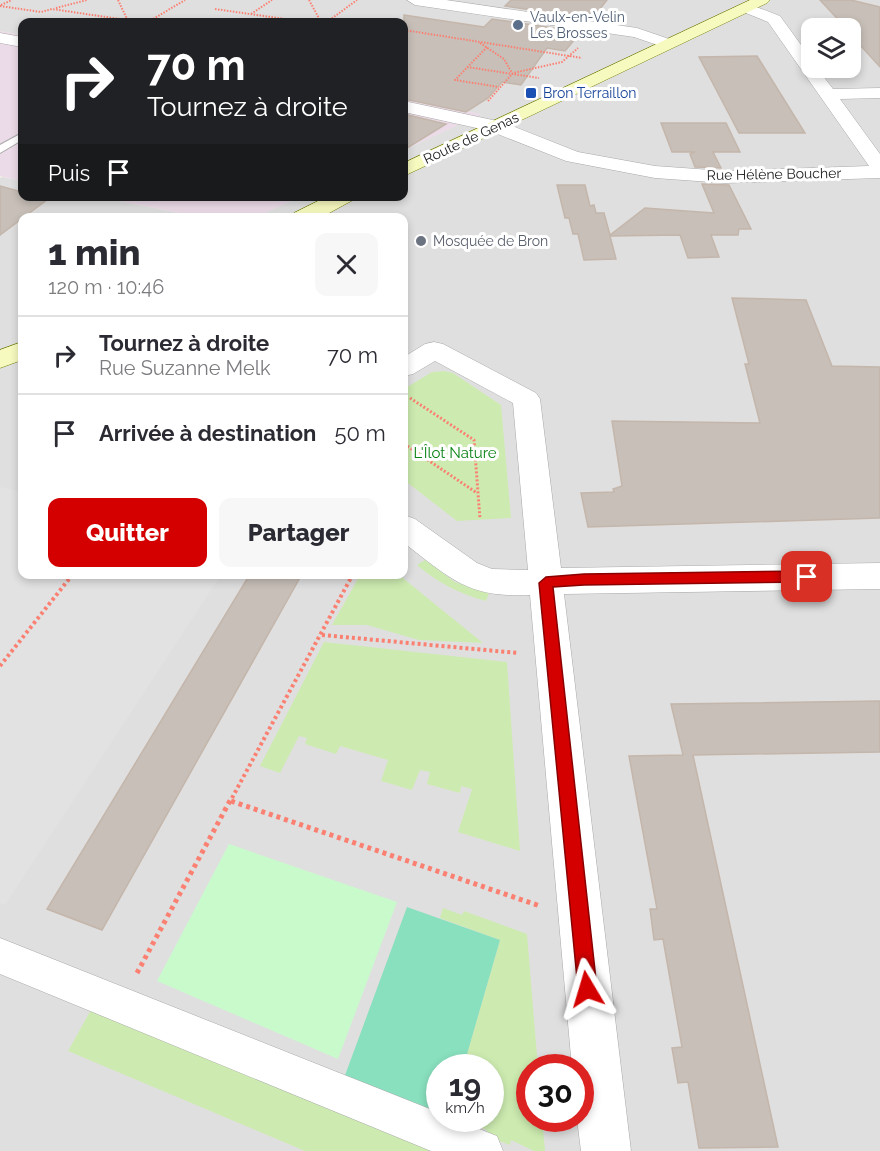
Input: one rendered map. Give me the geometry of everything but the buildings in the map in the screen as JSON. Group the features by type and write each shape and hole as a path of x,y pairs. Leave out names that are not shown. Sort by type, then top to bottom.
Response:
{"main road":[{"name":"Route de Genas","path":"408,168 762,0"},
{"path":"312,213 336,201"},
{"path":"0,360 18,352"}],"street":[{"path":"415,0 484,5 637,33 669,44"},
{"path":"746,8 774,19 880,170"},
{"path":"0,38 18,41"},
{"path":"828,94 880,93"},
{"name":"Rue Hélène Boucher","path":"408,108 495,126 573,157 655,172 725,177 880,170"},
{"path":"408,366 434,350 526,399 554,654 579,920 606,1151"},
{"path":"408,530 465,572 490,582 546,583 605,579 880,576"},
{"path":"0,956 482,1151"}],"lane":[{"path":"0,150 18,139"}],"path":[{"path":"0,6 12,0"},
{"path":"0,6 41,12 87,0"},
{"path":"118,0 121,10 128,15 127,18"},
{"path":"155,18 185,0"},
{"path":"251,14 272,0"},
{"path":"309,0 319,18"},
{"path":"333,18 357,0"},
{"path":"52,9 103,18"},
{"path":"215,9 278,18"},
{"path":"408,31 583,58"},
{"path":"477,42 510,65 512,74"},
{"path":"487,47 455,80 500,87"},
{"path":"455,117 485,104 512,74 557,64 571,56 578,48"},
{"path":"467,67 542,78"},
{"path":"410,398 474,440 480,519"},
{"path":"408,447 478,493"},
{"path":"0,666 69,579"},
{"path":"120,1005 350,579"},
{"path":"322,635 476,650 554,654"},
{"path":"231,801 579,920"}],"shaded area":[{"path":"0,0 880,0 880,1151 0,1151 0,178 18,180 18,201 119,201 180,213 18,213 18,579 408,579 408,213 263,213 291,201 408,201 408,148 481,114 408,101 408,18 18,18 18,34 0,31"},
{"path":"0,31 18,34 18,180 0,176"},
{"path":"408,101 482,114 408,148"},
{"path":"119,201 291,201 265,213 180,213"},
{"path":"0,487 18,491 18,579 218,579 5,905 0,903"}],"green space":[{"name":"L'Îlot Nature","path":"432,372 453,373 501,405 511,518 457,521 408,483 408,387"},
{"path":"425,560 455,582 489,593 486,601 458,591 433,577 417,565"},
{"path":"358,579 404,579 483,643 419,640 367,625 332,625"},
{"path":"324,642 507,662 520,851 458,832 472,789 461,786 460,793 427,784 430,772 420,770 412,790 381,781 388,760 340,746 336,754 305,744 307,738 299,736 280,773 260,766"},
{"path":"229,844 397,902 338,1059 157,981"},
{"path":"407,907 500,940 467,1054 426,1054 426,1111 344,1078"},
{"path":"443,908 462,915 464,911 527,934 537,1054 516,1054 516,1132 543,1132 545,1151 534,1151 511,1140 510,1145 486,1136 487,1132 504,1132 504,1054 467,1054 500,940 440,918"},
{"path":"91,1010 435,1151 305,1151 68,1051"}],"place":[{"name":"Vaulx-en-Velin Les Brosses","path":"518,25"},
{"name":"Bron Terraillon","path":"531,93"},
{"name":"Mosquée de Bron","path":"421,241"}],"route":[{"path":"587,989 546,583 584,580 807,577"}]}
